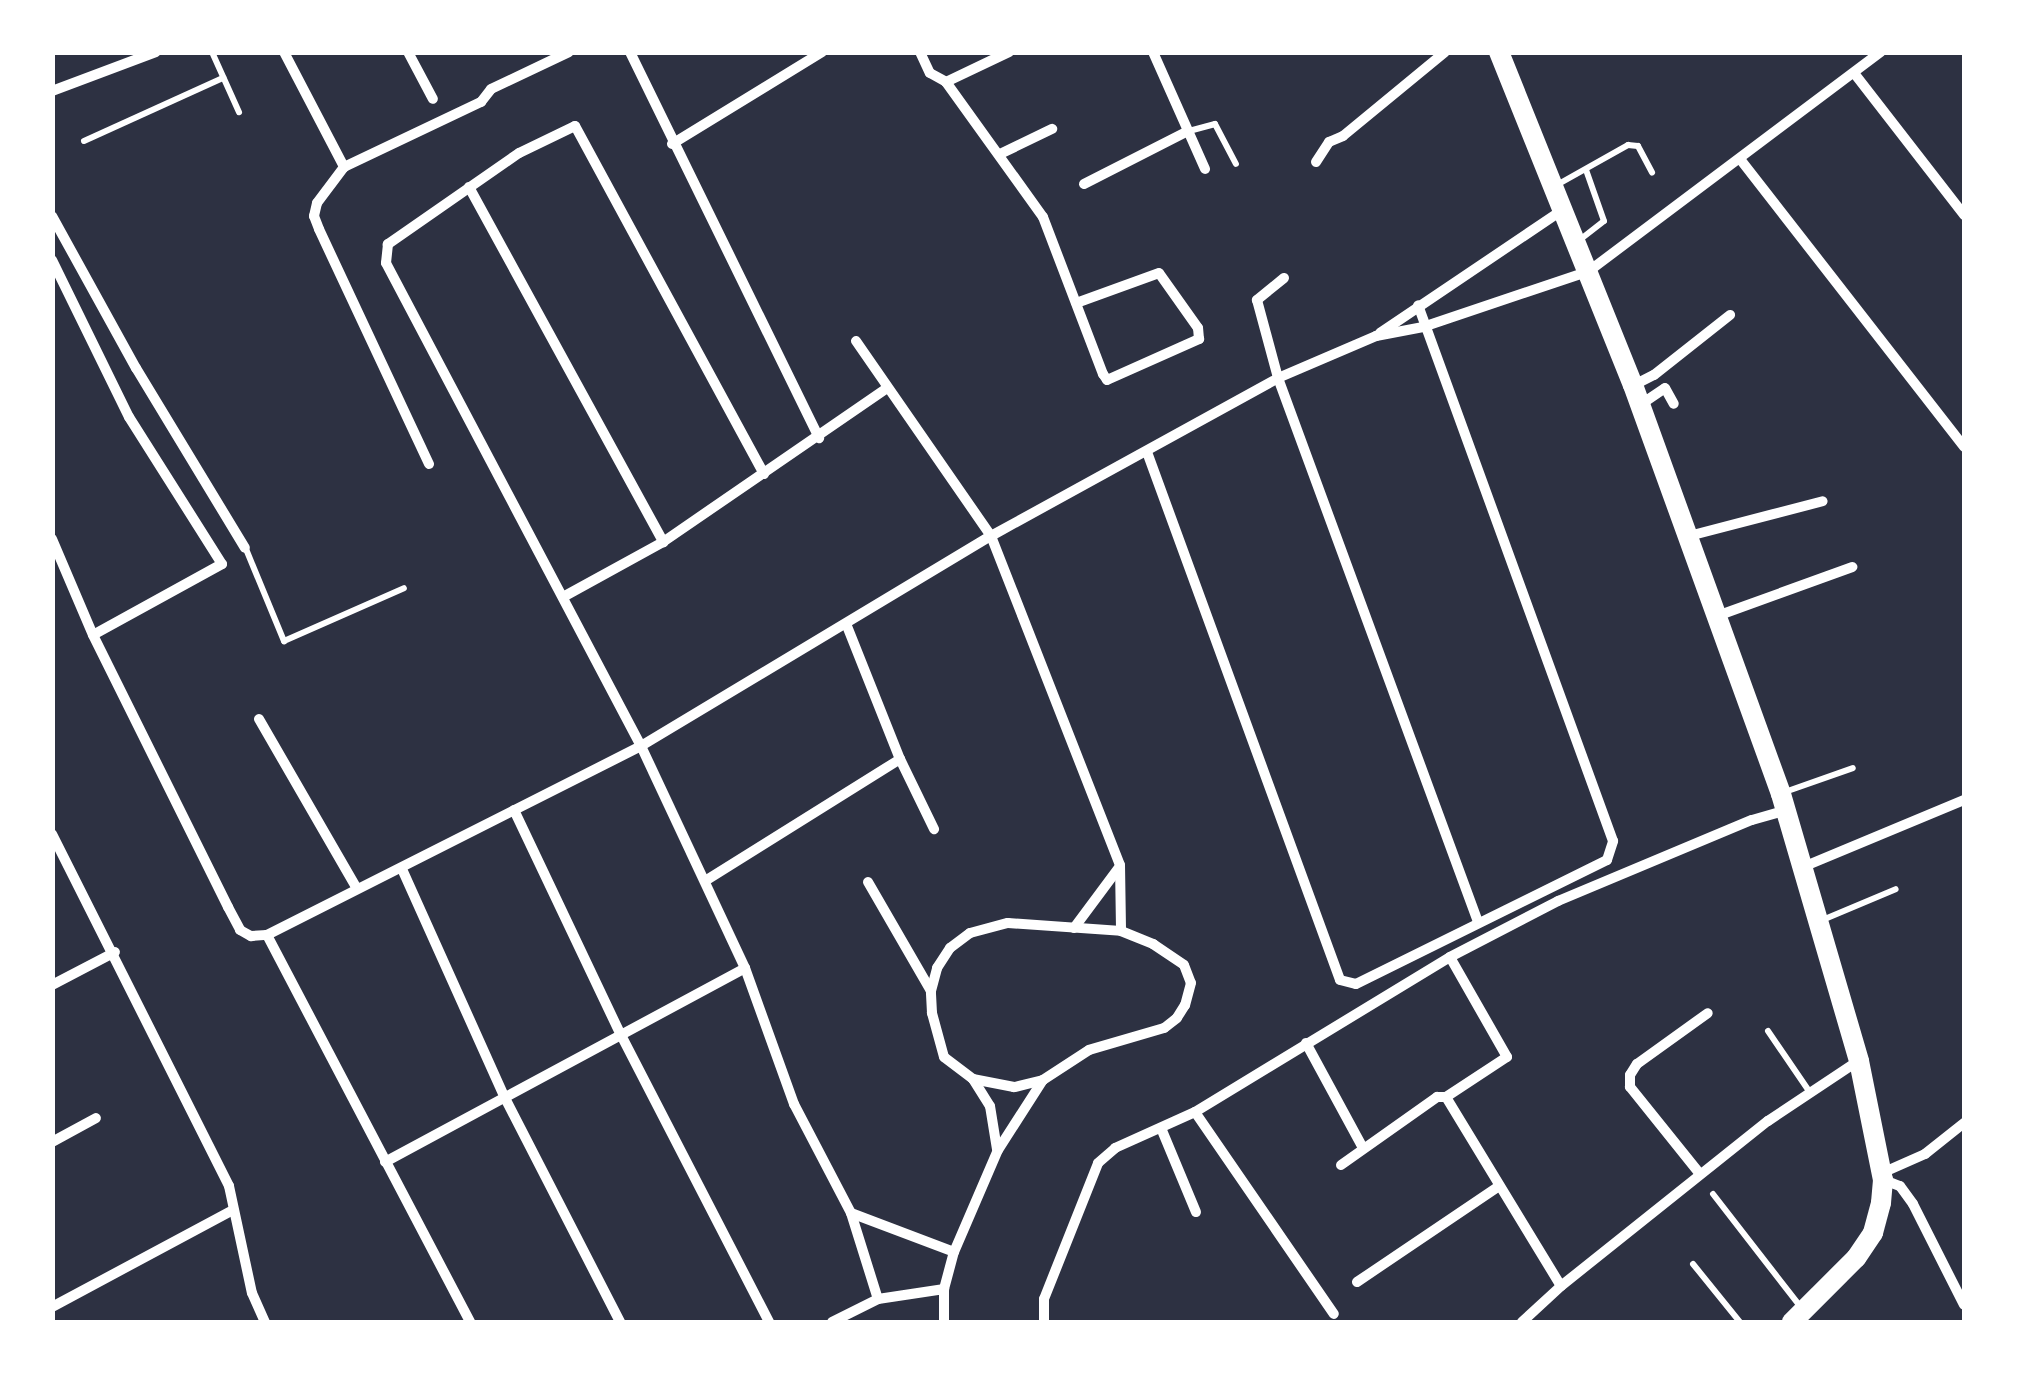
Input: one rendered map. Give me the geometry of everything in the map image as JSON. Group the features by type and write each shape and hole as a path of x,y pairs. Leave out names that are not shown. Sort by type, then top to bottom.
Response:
{"main road":[{"path":"1499,52 1556,186 1636,395 1784,803 1859,1061 1882,1176 1872,1233 1856,1258 1798,1316"}],"street":[{"path":"52,90 156,52"},
{"path":"284,52 344,167"},
{"path":"408,52 433,99"},
{"path":"430,464 314,216 317,203 344,167 481,102 491,89 569,52"},
{"path":"630,52 819,438"},
{"path":"672,144 822,52"},
{"path":"920,52 930,73 946,82 1043,217 1076,303 1107,380 1199,339 1198,328 1158,273 1076,303"},
{"path":"946,82 1009,52"},
{"path":"1153,52 1206,169"},
{"path":"1316,162 1329,142 1343,136 1445,52"},
{"path":"52,539 93,635 240,930 251,936 267,935 642,746 991,536 1278,378 1376,336 1423,327 1588,270 1882,52"},
{"path":"1854,73 1964,215"},
{"path":"764,474 579,128 564,128 388,244 386,263 642,746 705,881 745,968 794,1104 850,1213 878,1299"},
{"path":"1000,154 1052,129"},
{"path":"1084,184 1188,132"},
{"path":"1740,160 1964,444"},
{"path":"469,188 663,542"},
{"path":"1376,336 1564,208"},
{"path":"52,216 136,368 245,548"},
{"path":"52,260 129,417 222,564 220,569 93,635"},
{"path":"1284,278 1257,300 1278,378 1478,922"},
{"path":"1147,452 1340,980 1356,984 1606,860 1613,841 1418,305"},
{"path":"1636,395 1654,375 1730,315"},
{"path":"856,342 991,536 1120,865 1121,931"},
{"path":"1636,395 1666,388 1674,404"},
{"path":"563,597 663,542 886,389"},
{"path":"1688,537 1823,501"},
{"path":"1716,616 1852,567"},
{"path":"847,626 900,758 934,829"},
{"path":"259,719 356,887"},
{"path":"705,881 900,758"},
{"path":"1803,867 1964,800"},
{"path":"1044,1322 1044,1299 1098,1164 1115,1148 1195,1112 1450,957 1558,901 1784,803"},
{"path":"514,810 621,1035 769,1322"},
{"path":"52,834 116,952 229,1186 252,1292 265,1322"},
{"path":"1074,928 1120,865"},
{"path":"402,869 504,1098 620,1322"},
{"path":"868,882 931,991"},
{"path":"1008,923 1074,928 1121,931 1170,953 1184,965 1191,983 1178,1018 1164,1028 1089,1050 1043,1080 1014,1086 974,1078 944,1057 932,1013 931,991 936,968 950,948 970,933 1008,923"},
{"path":"267,935 470,1322"},
{"path":"52,985 116,952"},
{"path":"1341,1165 1437,1096 1446,1096 1507,1058 1450,957"},
{"path":"384,1162 745,968"},
{"path":"1700,1174 1630,1087 1630,1075 1637,1064 1708,1013"},
{"path":"1306,1043 1363,1148"},
{"path":"1522,1322 1700,1174 1809,1091 1859,1061"},
{"path":"974,1078 990,1106 998,1150"},
{"path":"944,1322 944,1288 954,1252 998,1150 1043,1080"},
{"path":"1446,1096 1561,1286"},
{"path":"1195,1112 1334,1314"},
{"path":"53,1140 96,1118"},
{"path":"1882,1176 1925,1154 1964,1124"},
{"path":"1162,1128 1196,1212"},
{"path":"1882,1176 1900,1186 1913,1204 1964,1305"},
{"path":"1358,1282 1498,1187"},
{"path":"52,1308 232,1210"},
{"path":"850,1213 954,1252"},
{"path":"832,1322 878,1299 944,1288"}],"lane":[{"path":"212,52 239,112"},
{"path":"84,140 223,78"},
{"path":"1188,132 1215,124 1236,164"},
{"path":"1556,186 1634,145 1652,172"},
{"path":"1577,242 1604,221 1586,170"},
{"path":"245,548 284,641 404,588"},
{"path":"1784,803 1853,768"},
{"path":"1818,922 1896,889"},
{"path":"1768,1031 1809,1091"},
{"path":"1713,1194 1785,1292 1798,1316"},
{"path":"1693,1264 1740,1322"}]}
